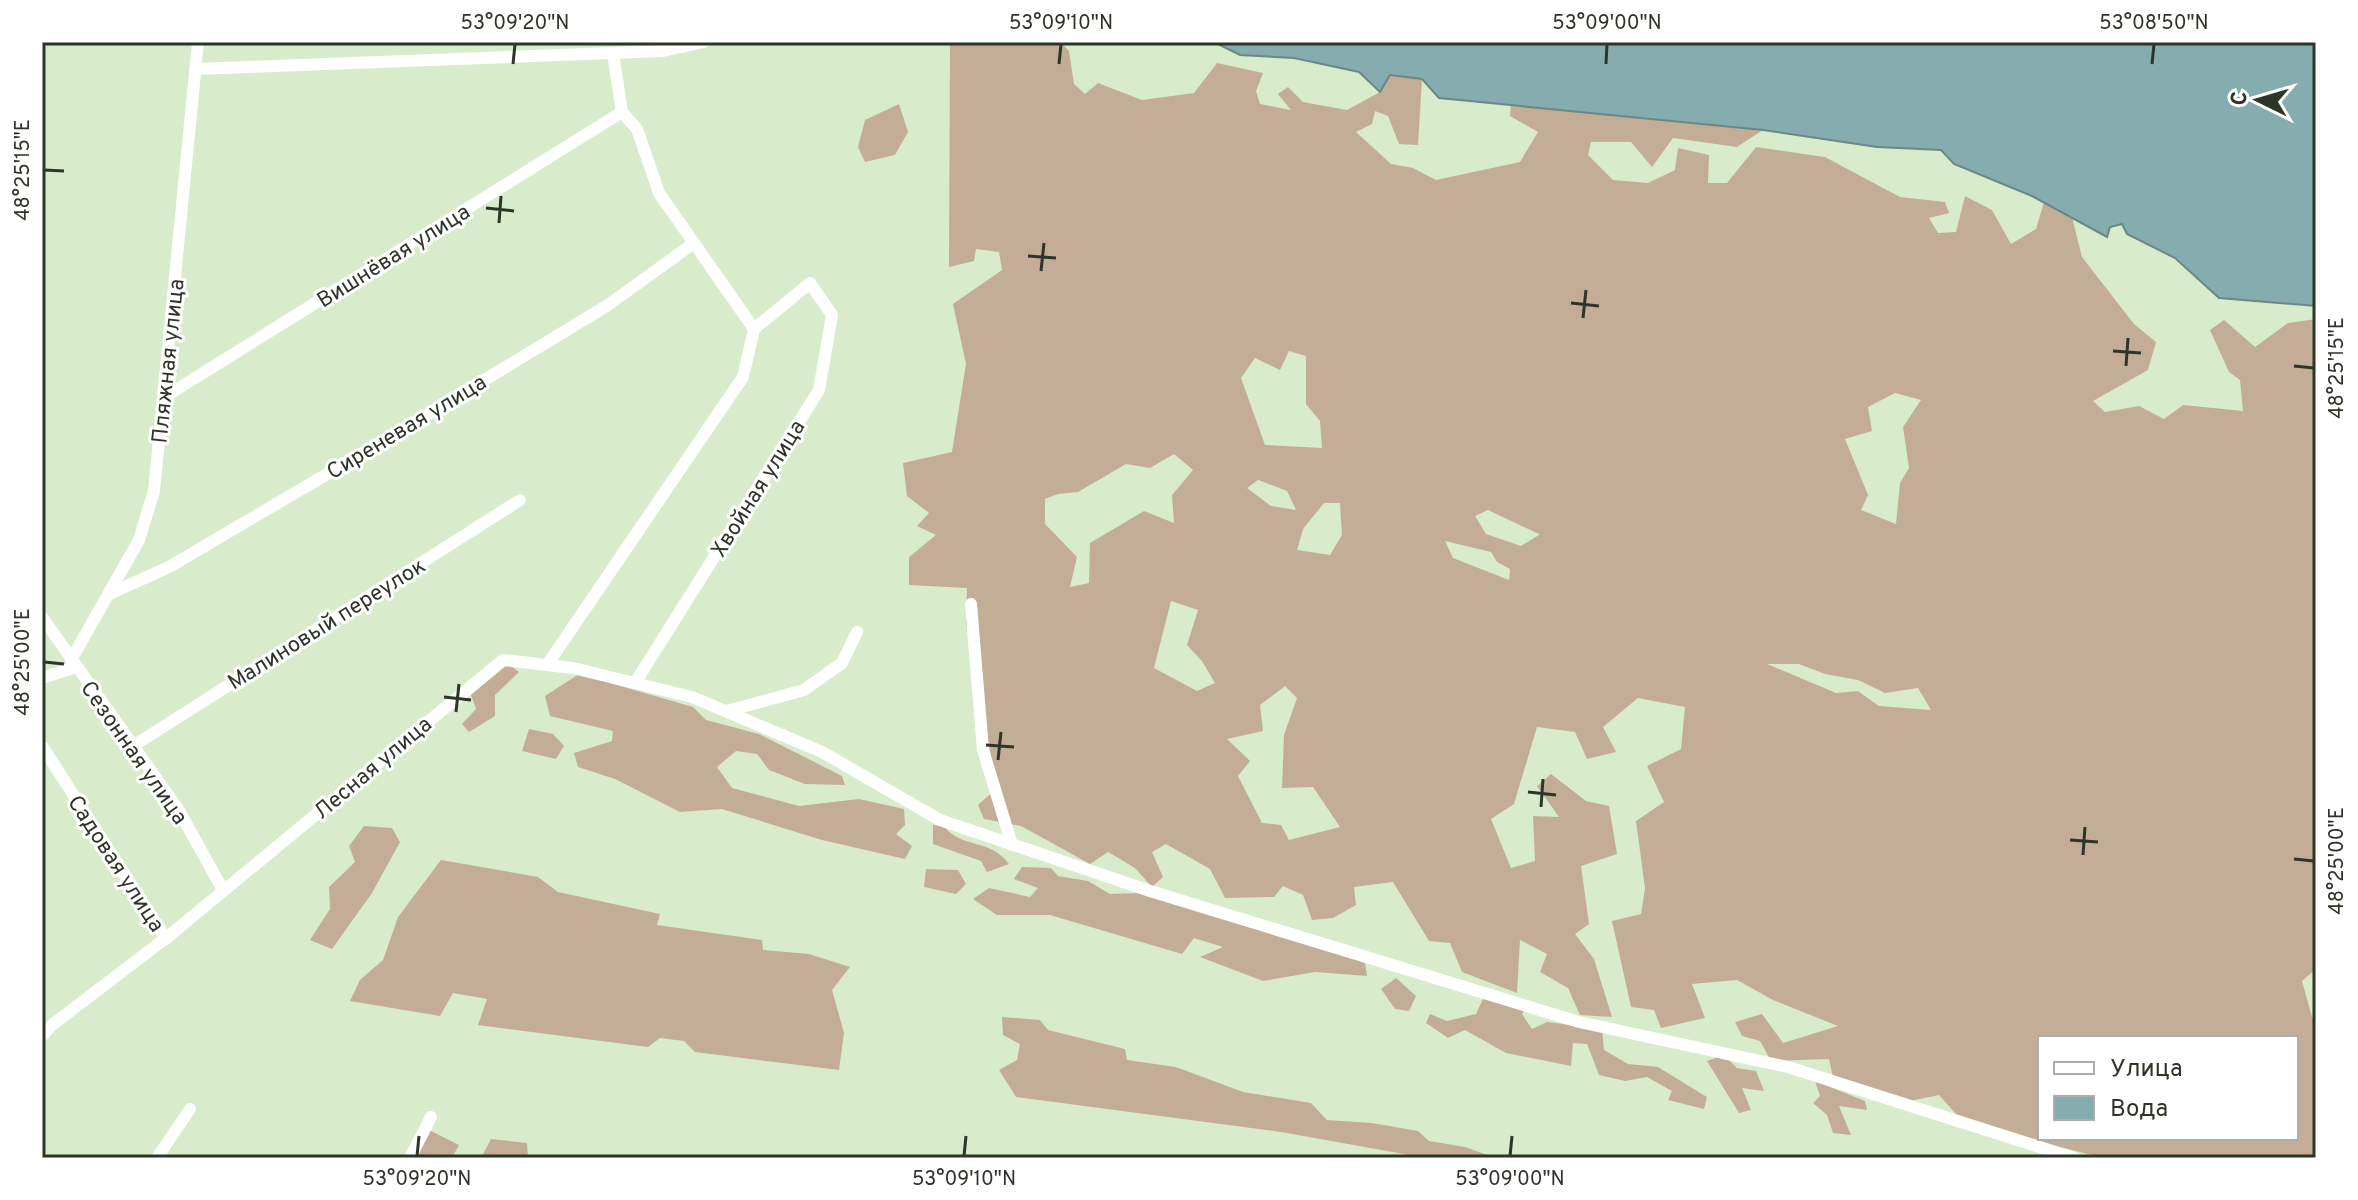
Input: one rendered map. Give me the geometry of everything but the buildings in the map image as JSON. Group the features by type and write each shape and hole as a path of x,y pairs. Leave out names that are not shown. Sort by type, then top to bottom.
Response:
{"street":[{"name":"Пляжная улица","path":"74,664 139,540 154,491 198,42"},
{"path":"196,69 663,51 704,42"},
{"path":"547,665 743,377 754,329 659,193 637,129 622,112 613,53"},
{"name":"Вишнёвая улица","path":"163,398 622,112"},
{"name":"Сиреневая улица","path":"109,594 169,567 402,430 608,305 694,243"},
{"name":"Хвойная улица","path":"635,683 819,390 832,315 810,283 754,329"},
{"name":"Малиновый переулок","path":"133,746 520,500"},
{"path":"971,604 983,750 1012,845"},
{"name":"Сезонная улица","path":"42,617 178,809 223,890"},
{"path":"727,711 804,690 842,663 857,632"},
{"name":"Лесная улица","path":"42,1036 166,939 503,660 573,668 692,697 822,752 940,820 1150,891 1579,1022 1788,1067 2074,1158"},
{"path":"42,678 74,664"},
{"name":"Садовая улица","path":"42,746 166,939"},
{"path":"157,1158 190,1109"},
{"path":"410,1158 431,1117"}],"shaded area":[{"path":"950,42 1060,42 1069,51 1074,84 1085,94 1098,83 1142,100 1194,93 1217,63 1263,73 1256,91 1260,104 1291,110 1278,94 1288,87 1303,102 1347,110 1380,92 1389,75 1422,79 1418,145 1399,144 1388,116 1375,111 1372,124 1356,132 1391,164 1413,168 1436,180 1520,162 1538,132 1510,116 1511,105 1763,130 1737,147 1673,138 1652,167 1631,142 1591,142 1588,155 1613,180 1648,183 1675,170 1678,148 1709,155 1708,183 1727,183 1756,147 1825,157 1900,197 1945,202 1949,213 1929,218 1938,233 1956,232 1965,196 1992,210 2011,244 2036,229 2044,202 2072,217 2082,257 2134,324 2156,342 2148,370 2093,401 2105,412 2139,406 2164,419 2183,405 2243,411 2240,380 2229,372 2210,330 2224,320 2255,347 2288,323 2316,319 2316,969 2302,981 2316,1022 2316,1158 2104,1158 1964,1123 1939,1095 1905,1102 1834,1082 1829,1059 1771,1061 1760,1041 1742,1036 1735,1022 1762,1014 1783,1043 1838,1026 1773,1000 1737,980 1692,984 1705,1018 1661,1028 1654,1010 1631,1007 1612,921 1641,914 1645,888 1636,821 1664,802 1647,766 1681,749 1685,707 1638,698 1603,727 1616,752 1587,759 1575,732 1537,727 1514,804 1491,819 1511,868 1535,861 1533,816 1559,817 1537,786 1551,774 1586,801 1609,806 1617,854 1581,866 1589,924 1575,934 1594,959 1612,1017 1580,1015 1568,988 1540,972 1547,954 1520,940 1517,993 1462,972 1450,943 1429,941 1393,882 1354,887 1356,905 1333,918 1312,920 1303,895 1283,886 1274,897 1225,898 1210,869 1166,844 1152,852 1163,877 1152,887 1135,868 1108,852 1090,864 1021,826 984,819 978,805 997,788 966,623 967,588 909,585 909,557 936,535 917,526 929,513 907,496 903,463 952,452 966,364 953,304 1002,270 999,252 976,249 974,261 949,267","holes":["1289,351 1306,356 1306,404 1320,421 1322,448 1265,445 1241,378 1255,358 1280,370","1895,393 1921,400 1903,427 1909,468 1900,483 1896,524 1861,510 1868,495 1845,439 1872,431 1868,407","1174,454 1193,470 1172,495 1174,523 1144,511 1090,543 1089,583 1070,587 1077,557 1045,524 1045,499 1078,492 1126,464 1150,468","1258,480 1287,491 1296,510 1271,506 1247,488","1324,503 1340,503 1342,535 1330,555 1297,550 1303,529","1488,510 1539,535 1521,546 1486,534 1475,516","1445,541 1491,552 1497,562 1510,569 1509,580 1453,558","1171,601 1198,610 1187,645 1202,661 1215,683 1197,691 1154,668","1767,664 1799,664 1825,674 1858,680 1885,693 1918,688 1931,710 1879,706 1858,691 1836,693","1285,686 1297,698 1284,735 1282,788 1313,787 1340,827 1289,840 1281,825 1262,823 1238,776 1250,761 1227,739 1263,731 1260,705"]},
{"path":"899,104 908,132 895,155 865,162 858,147 865,120"},
{"path":"508,664 519,672 495,695 495,716 469,732 462,724 476,709 471,695"},
{"path":"579,674 693,707 706,720 759,734 842,776 845,785 805,784 769,770 757,754 736,751 717,767 732,788 799,806 859,799 904,809 905,825 896,834 912,846 905,859 822,840 722,809 680,812 615,779 578,767 574,753 612,741 613,731 550,716 545,696"},
{"path":"529,729 553,734 564,746 556,759 522,751"},
{"path":"933,825 944,826 959,838 993,850 1009,864 987,872 981,861 933,844"},
{"path":"364,826 392,828 400,842 372,893 332,949 310,940 330,909 329,887 355,862 349,846"},
{"path":"441,860 538,877 558,892 660,914 657,925 762,940 763,950 809,954 850,967 832,990 844,1033 839,1070 695,1052 684,1041 660,1038 648,1047 478,1025 487,999 453,993 440,1016 350,1001 360,980 383,960 398,917"},
{"path":"1022,867 1051,868 1058,876 1088,881 1110,894 1138,893 1365,962 1367,976 1315,972 1263,981 1200,957 1223,947 1194,938 1182,954 1050,915 997,915 973,899 989,888 1030,897 1038,888 1014,879"},
{"path":"926,869 958,870 966,884 956,894 924,887"},
{"path":"1396,978 1416,996 1409,1011 1395,1009 1381,989"},
{"path":"1483,999 1528,1004 1522,1014 1532,1029 1547,1022 1602,1029 1604,1050 1628,1064 1658,1067 1707,1097 1704,1109 1668,1100 1672,1091 1647,1077 1625,1081 1599,1075 1587,1044 1573,1043 1571,1066 1506,1053 1465,1030 1448,1038 1426,1023 1430,1014 1447,1021 1476,1014"},
{"path":"1002,1017 1040,1020 1048,1030 1125,1049 1127,1060 1176,1067 1243,1092 1311,1103 1327,1120 1372,1123 1418,1131 1429,1141 1465,1147 1496,1158 1426,1158 1281,1132 1016,1097 999,1070 1017,1060 1020,1044 1003,1035"},
{"path":"1724,1055 1737,1068 1756,1071 1764,1091 1742,1088 1751,1110 1739,1113 1707,1061"},
{"path":"1815,1081 1865,1101 1867,1110 1839,1106 1851,1135 1833,1133 1827,1115 1813,1103 1820,1096"},
{"path":"427,1129 459,1145 452,1158 404,1158"},
{"path":"491,1139 527,1143 528,1158 481,1158"}],"water":[{"path":"1214,42 2316,42 2316,306 2219,298 2175,258 2127,234 2122,224 2110,227 2107,237 2032,196 1954,164 1941,150 1877,147 1763,130 1439,98 1422,79 1390,75 1380,92 1359,72 1294,58 1240,55"}]}
